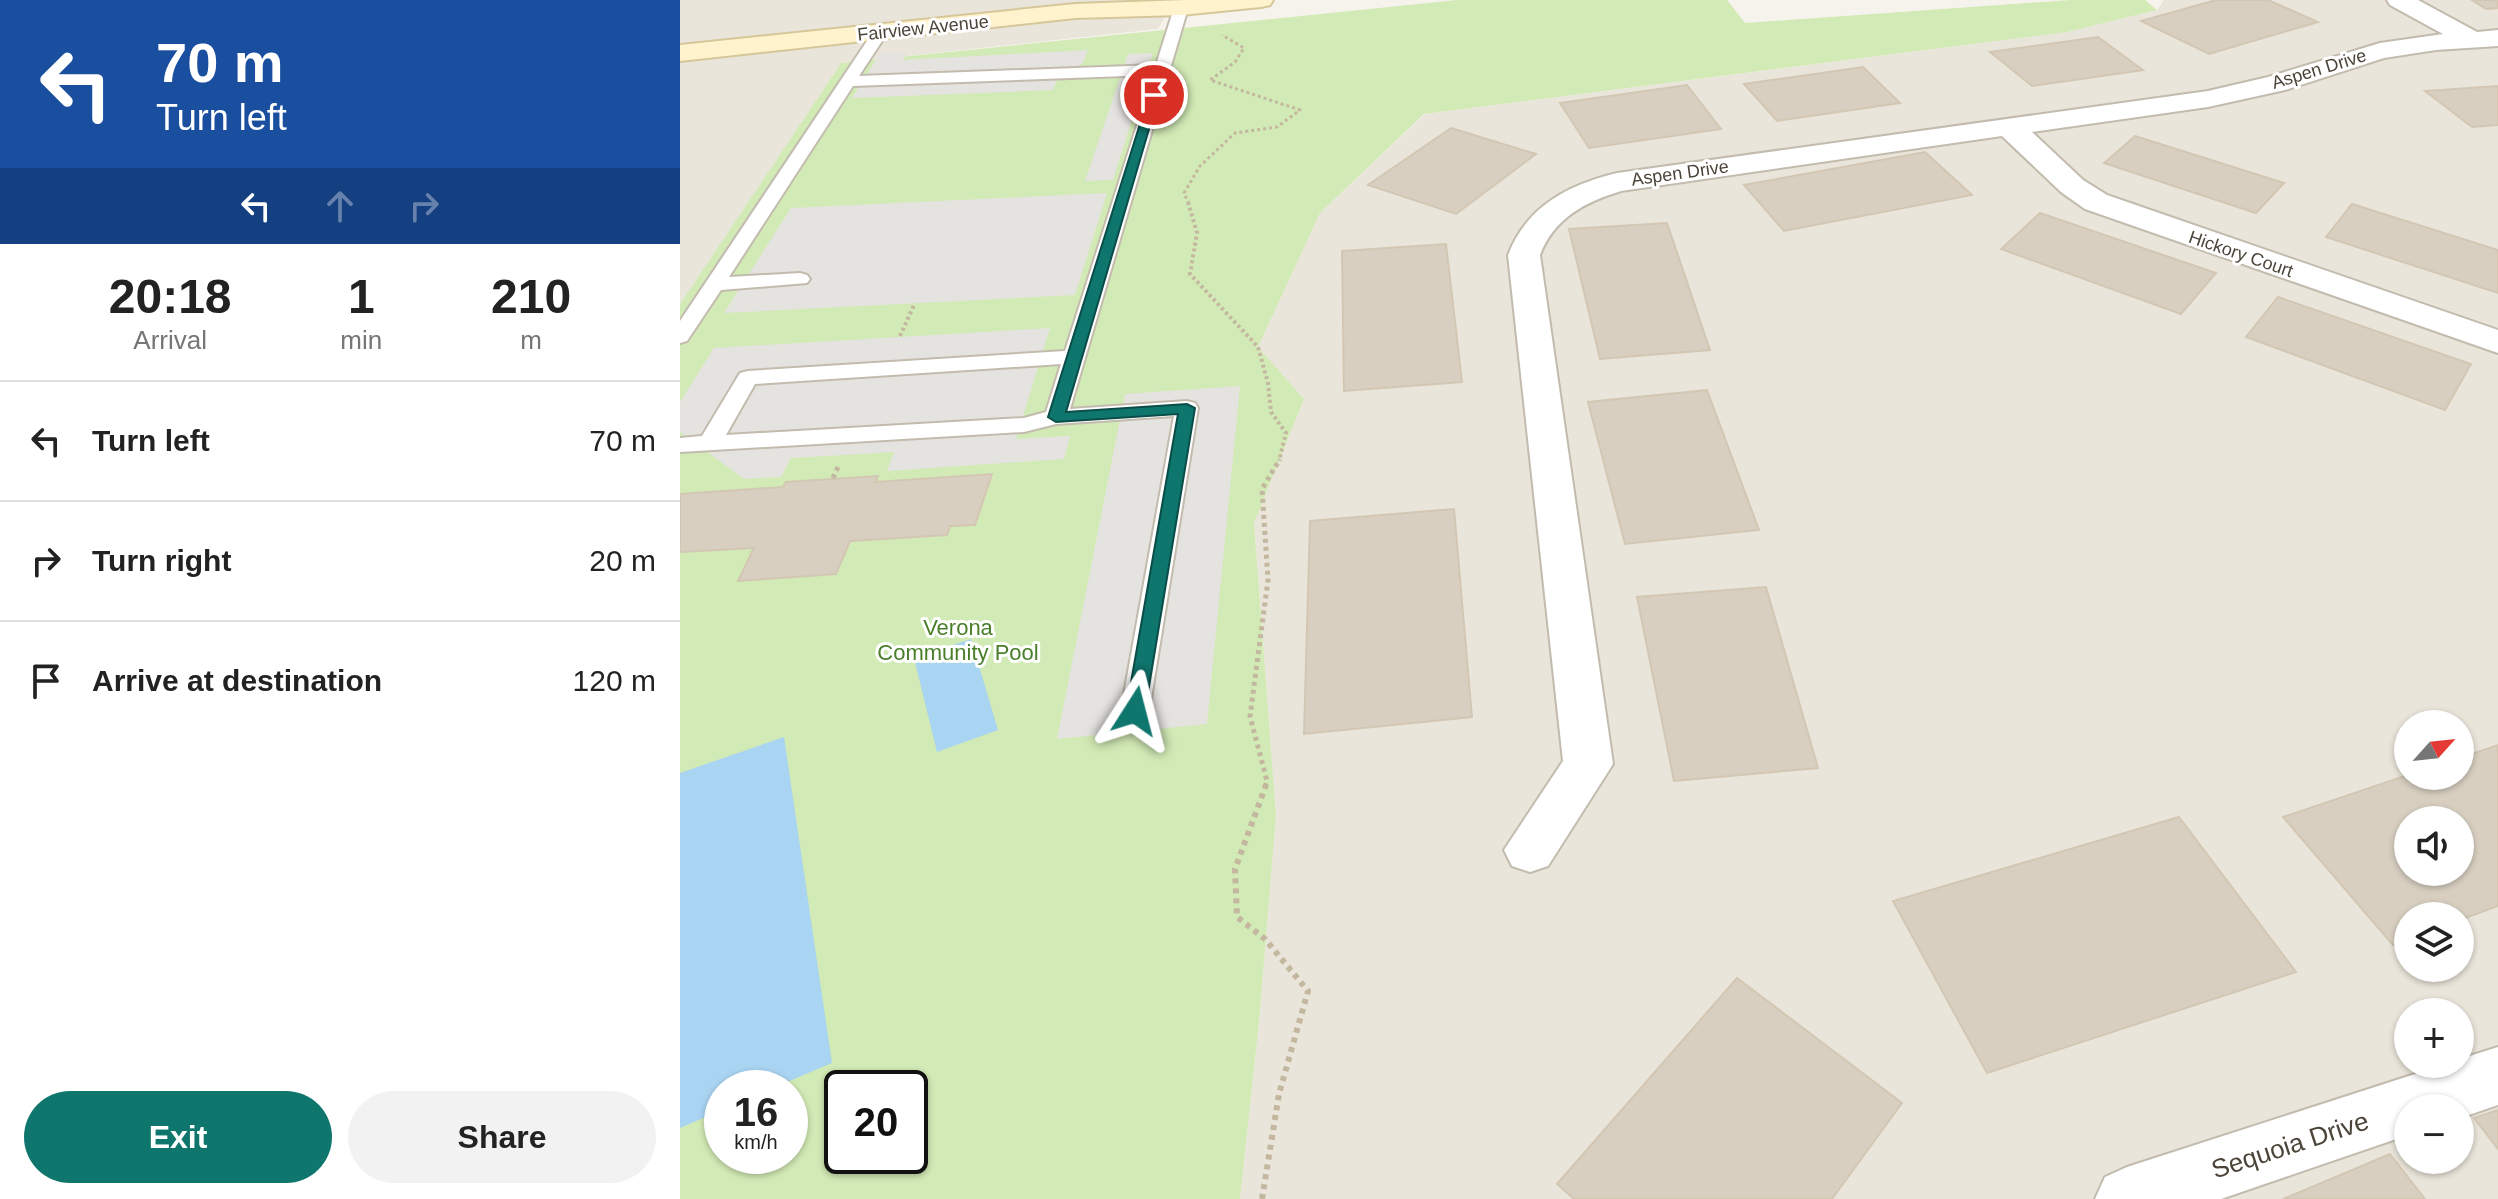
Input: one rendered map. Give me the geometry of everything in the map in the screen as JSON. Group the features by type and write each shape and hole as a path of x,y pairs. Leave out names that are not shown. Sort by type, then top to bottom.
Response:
{"main road":[{"name":"Fairview Avenue","path":"680,53 1075,11 1181,8 1261,0"}],"street":[{"path":"2399,0 2485,38"},
{"path":"2429,0 2485,38"},
{"name":"Aspen Drive","path":"1530,850 1588,764 1524,255 1535,229 1558,207 1575,197 1617,182 2208,99 2275,84 2380,51 2485,38"},
{"name":"Hickory Court","path":"2008,126 2072,186 2096,202 2498,342"},
{"name":"Sequoia Drive","path":"2127,1199 2498,1076"}],"lane":[{"path":"1056,417 1181,8"},
{"path":"680,337 880,32"},
{"path":"847,81 1161,70"},
{"path":"715,284 800,279"},
{"path":"710,443 748,378 1076,357"},
{"path":"680,445 1024,425 1056,417 1187,408 1135,711"}],"path":[{"path":"1215,30 1244,48 1235,62 1210,80 1300,110 1277,127 1235,133 1200,166 1184,193 1197,218 1199,245 1190,274 1258,347 1268,383 1271,412 1286,433 1279,461 1262,489 1268,580 1250,716 1267,781 1235,869 1237,917 1265,939 1308,991 1279,1094 1262,1199"},
{"path":"900,336 914,305"}],"shaded area":[{"path":"680,0 1175,0 1158,29 841,63 680,304"},
{"path":"2164,0 2498,0 2498,1199 1240,1199 1276,815 1254,522 1304,399 1258,347 1320,213 1425,114 2067,32 2157,10"},
{"path":"1088,50 1083,63 1058,78 1053,90 852,98 880,53 906,53 903,60"},
{"path":"1153,53 1113,180 1085,181 1128,54"},
{"path":"1107,193 1075,295 724,313 791,208"},
{"path":"1050,328 1016,439 1070,436 1064,459 887,471 894,452 791,458 781,477 744,479 680,432 680,402 714,348"},
{"path":"1240,386 1207,724 1057,739 1125,394"}],"green space":[{"name":"Verona Community Pool","path":"1457,0 1727,0 1745,23 2071,0 2145,0 2157,10 2067,32 1424,114 1320,213 1258,347 1304,399 1254,523 1276,815 1240,1199 680,1199 680,304 841,63"}],"water":[{"path":"971,639 998,730 937,752 914,658"},
{"path":"784,737 832,1063 808,1073 808,1070 704,1070 704,1118 680,1128 680,773"}],"building":[{"path":"2216,0 2268,0 2318,22 2209,54 2141,21"},
{"path":"2472,0 2498,0 2498,8 2486,9"},
{"path":"2098,37 2143,70 2032,86 1990,52"},
{"path":"1863,67 1900,103 1777,121 1744,84"},
{"path":"1687,85 1721,129 1589,148 1560,103"},
{"path":"2498,86 2498,125 2472,127 2425,91"},
{"path":"1451,128 1536,154 1456,214 1368,185"},
{"path":"2135,136 2284,183 2256,213 2104,163"},
{"path":"1925,152 1972,195 1784,231 1744,185"},
{"path":"2352,204 2498,250 2498,293 2326,237"},
{"path":"2040,213 2216,273 2181,314 2001,249"},
{"path":"1667,223 1710,350 1600,359 1569,229"},
{"path":"1446,244 1462,382 1344,391 1342,251"},
{"path":"2278,297 2471,364 2445,410 2246,337"},
{"path":"1707,390 1759,530 1625,544 1588,402"},
{"path":"992,474 975,525 950,526 947,535 850,541 836,574 738,581 754,548 680,552 680,494 878,476 875,482"},
{"path":"1454,509 1472,717 1304,734 1310,521"},
{"path":"1766,587 1818,768 1674,781 1637,597"},
{"path":"2498,745 2498,906 2474,915 2474,902 2394,902 2393,945 2283,817 2394,780 2394,790 2474,790 2474,753"},
{"path":"2179,817 2296,972 1987,1073 1893,901"},
{"path":"1737,978 1902,1103 1832,1199 1574,1199 1557,1184"},
{"path":"2498,1110 2498,1149 2474,1118"},
{"path":"2390,1154 2394,1159 2394,1174 2406,1174 2425,1199 2283,1199"}],"route":[{"path":"1135,711 1187,408 1056,417 1154,95"}]}
